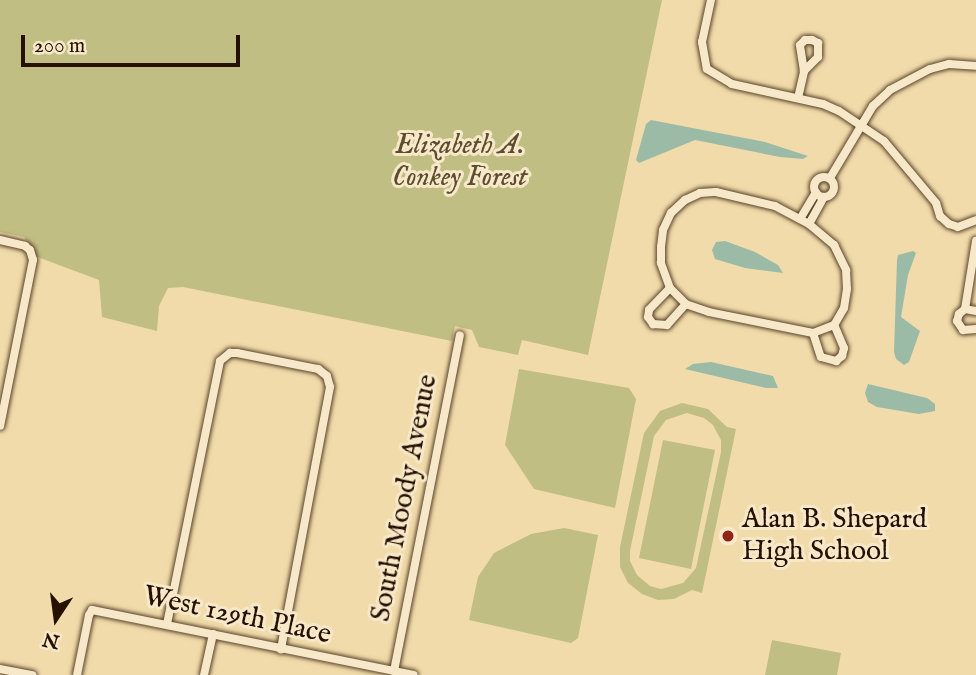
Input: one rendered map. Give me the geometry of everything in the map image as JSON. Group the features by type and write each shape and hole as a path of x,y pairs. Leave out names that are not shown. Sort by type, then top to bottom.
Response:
{"street":[{"path":"711,0 702,43 707,69 732,84 799,98 839,111 884,141 936,203 940,216 950,224 967,225 976,219"},
{"path":"808,224 824,197 834,190 830,178 873,106 910,77 930,69 976,58"},
{"path":"964,63 976,66"},
{"path":"799,98 804,71"},
{"path":"800,219 816,192 818,179 830,178"},
{"path":"716,192 755,199 808,224 834,245 846,270 844,308 834,325 813,333 709,312 686,304 670,288 661,263 663,230 671,213 685,200 700,193 716,192"},
{"path":"816,192 824,197"},
{"path":"967,225 976,239 965,309 957,317 958,325 967,332 976,329"},
{"path":"0,240 24,246 30,250 33,260 0,426"},
{"path":"670,288 649,310 648,317 653,324 667,325 686,304"},
{"path":"965,309 976,311"},
{"path":"813,333 821,357 836,361 842,356 844,348 834,325"},
{"name":"South Moody Avenue","path":"394,671 460,335"},
{"path":"167,624 218,366 224,357 237,353 318,369 327,376 330,387 281,649"},
{"name":"West 129th Place","path":"77,675 92,610 413,675"},
{"path":"204,675 212,634"},
{"path":"0,668 32,675"}],"green space":[{"name":"Elizabeth A. Conkey Forest","path":"0,0 662,0 588,355 522,340 518,355 479,347 472,330 455,326 452,341 183,287 168,288 159,306 157,331 102,317 99,280 35,256 24,237 0,232"},
{"path":"519,369 629,388 636,399 615,508 534,489 505,445"},
{"path":"682,403 708,409 727,427 736,429 702,593 692,590 674,599 658,600 642,594 628,583 620,567 620,547 644,433 660,411","holes":["687,413 704,418 713,425 721,440 721,452 696,568 683,583 661,589 650,586 637,575 630,561 630,551 654,436 666,420"]},
{"path":"663,440 715,450 691,569 639,558"},
{"path":"564,528 598,535 578,638 571,643 469,620 478,577 494,553 531,534"},
{"path":"772,640 841,653 837,675 765,675"}],"shaded area":[{"path":"651,120 765,142 808,156 803,159 780,157 695,140 639,163 636,160 646,124"},
{"path":"725,241 755,252 778,265 783,273 745,268 715,259 712,250 716,242"},
{"path":"913,251 916,253 908,275 901,317 920,331 909,362 904,365 896,359 894,352 897,260 898,255"},
{"path":"711,362 773,376 778,388 766,388 685,369 693,364"},
{"path":"868,384 927,398 935,404 935,411 919,414 877,407 868,402 865,393"}],"place":[{"name":"Alan B. Shepard High School","path":"728,536"}]}
